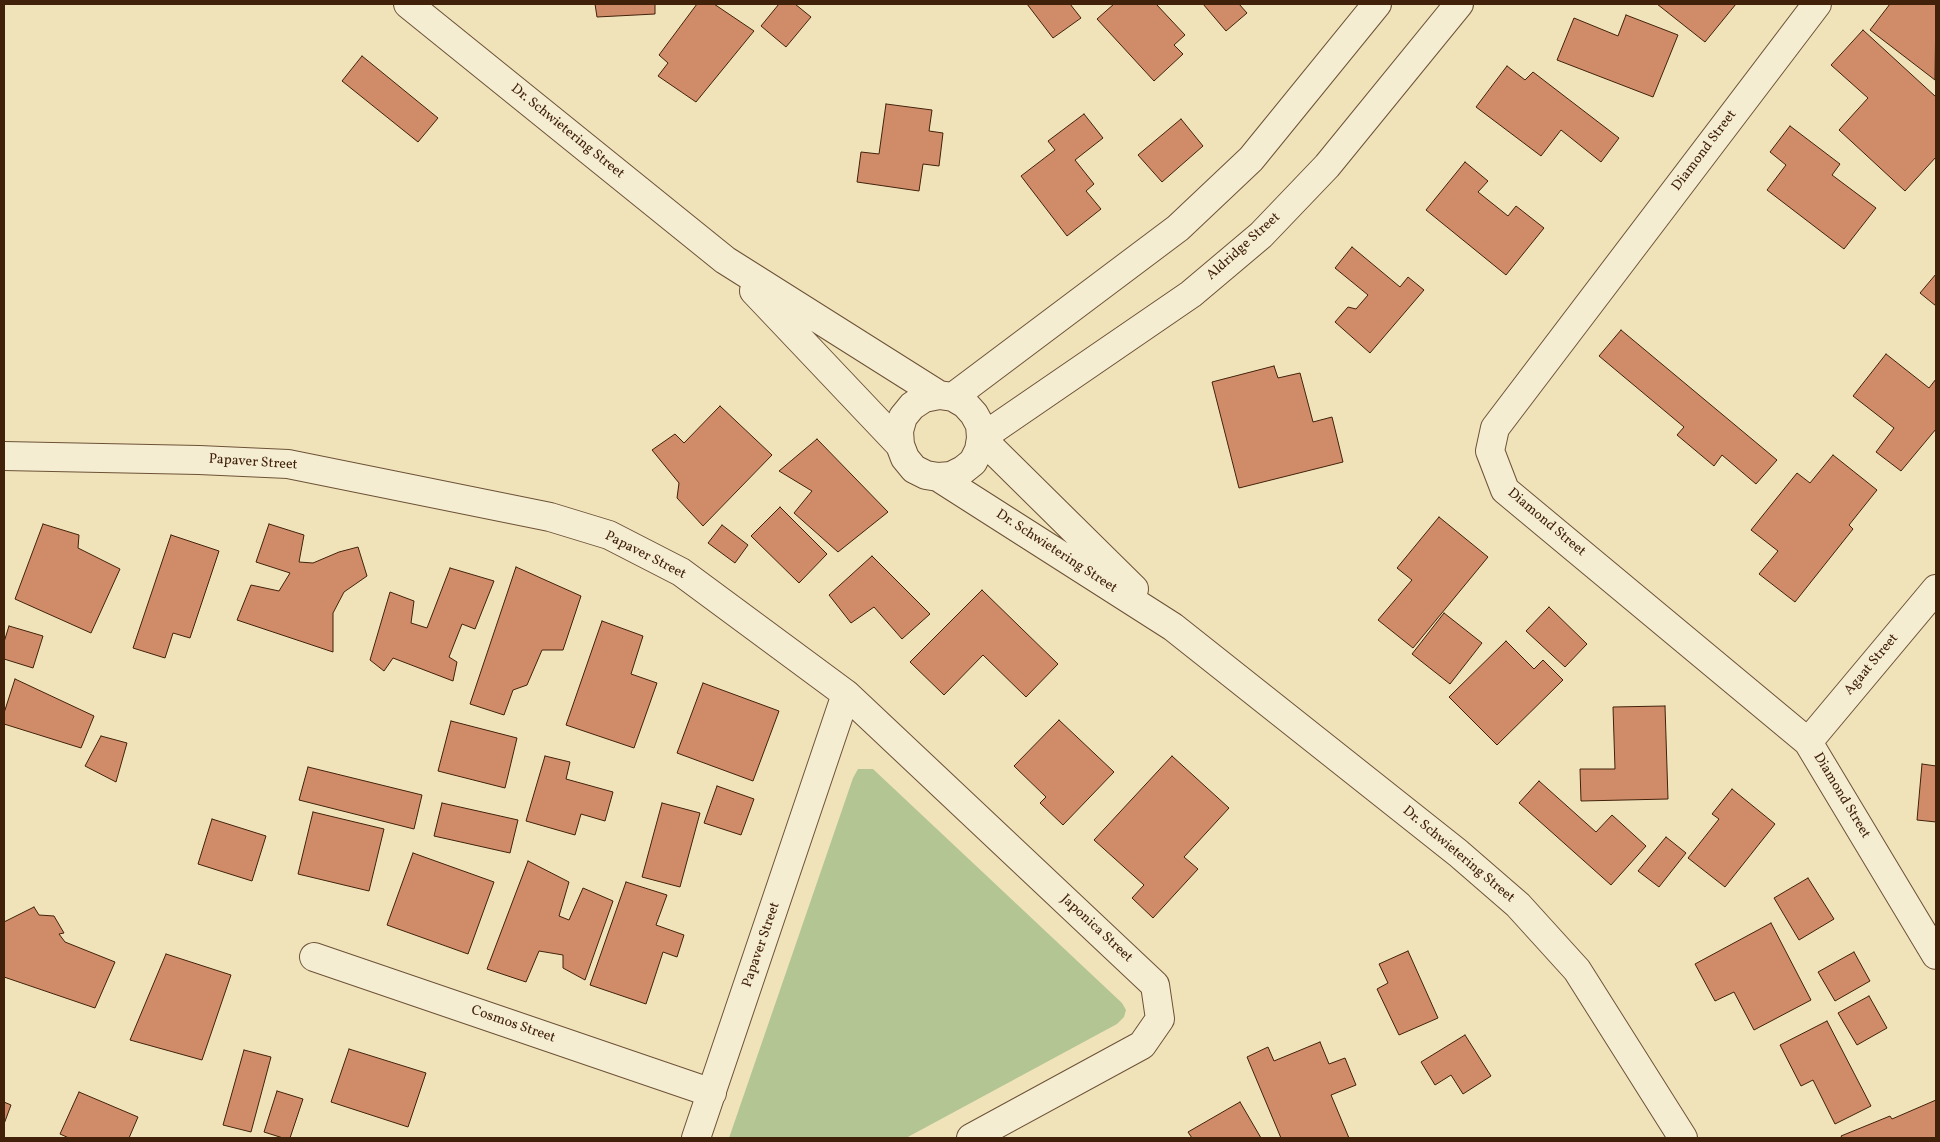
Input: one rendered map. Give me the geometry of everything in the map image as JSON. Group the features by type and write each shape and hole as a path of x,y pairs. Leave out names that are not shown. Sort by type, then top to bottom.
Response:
{"street":[{"name":"Dr. Schwietering Street","path":"408,4 725,260 946,396"},
{"path":"946,396 1178,228 1251,159 1378,4"},
{"name":"Aldridge Street","path":"981,438 1191,294 1261,235 1327,166 1459,4"},
{"name":"Diamond Street","path":"1817,4 1495,428 1490,451 1505,490 1808,742 1936,955"},
{"name":"Dr. Schwietering Street","path":"725,260 900,445"},
{"path":"946,396 965,404 974,414 980,425 981,438 979,450 973,462 951,476 938,478 914,469 905,458 900,445 899,431 903,417 912,406 924,398 946,396"},
{"name":"Dr. Schwietering Street","path":"981,438 1173,627"},
{"name":"Papaver Street","path":"4,456 288,464 550,518 609,536 681,572 846,694 696,1138"},
{"name":"Dr. Schwietering Street","path":"938,478 1173,627 1458,853 1518,906 1577,970 1683,1138"},
{"name":"Agaat Street","path":"1808,742 1936,589"},
{"name":"Japonica Street","path":"846,694 1155,985 1160,1019 1142,1045 971,1138"},
{"name":"Cosmos Street","path":"314,957 712,1093"}],"green space":[{"path":"858,769 873,769 1122,1003 1126,1010 1124,1017 1117,1024 906,1138 729,1138 853,778"}],"building":[{"path":"595,4 655,4 655,14 597,17"},
{"path":"697,4 714,4 754,31 696,102 658,76 668,63 659,55"},
{"path":"779,4 795,4 811,17 786,47 761,26"},
{"path":"1027,4 1070,4 1081,18 1053,38"},
{"path":"1114,4 1156,4 1185,35 1174,45 1183,54 1154,81 1097,19"},
{"path":"1203,4 1239,4 1247,13 1226,31"},
{"path":"1657,4 1736,4 1705,42"},
{"path":"1890,4 1936,4 1935,80 1870,30"},
{"path":"1626,15 1678,35 1653,97 1557,60 1574,18 1618,36"},
{"path":"1863,30 1936,97 1936,157 1905,191 1839,130 1868,98 1831,65"},
{"path":"362,56 438,118 418,142 342,81"},
{"path":"1507,66 1525,80 1533,72 1619,138 1601,162 1561,130 1541,156 1476,107"},
{"path":"886,104 932,110 929,131 943,133 939,166 923,164 919,191 857,182 861,152 879,154"},
{"path":"1084,114 1103,138 1075,160 1094,184 1086,191 1101,209 1067,236 1021,176 1055,150 1048,141"},
{"path":"1181,119 1203,146 1162,182 1138,155"},
{"path":"1790,126 1840,164 1832,175 1876,208 1844,249 1767,190 1786,165 1770,152"},
{"path":"1465,162 1488,181 1478,192 1508,216 1516,206 1544,228 1506,275 1426,210"},
{"path":"1352,247 1400,287 1408,277 1424,290 1370,353 1335,322 1348,307 1356,309 1368,295 1335,268"},
{"path":"1936,274 1936,306 1920,293"},
{"path":"1621,330 1777,460 1756,484 1722,455 1714,466 1677,435 1684,427 1599,356"},
{"path":"1886,354 1929,388 1936,379 1936,429 1901,471 1876,452 1894,428 1853,396"},
{"path":"1274,366 1278,378 1300,373 1313,422 1332,417 1343,462 1239,488 1212,382"},
{"path":"720,406 772,455 703,526 677,498 679,483 652,450 675,434 684,443"},
{"path":"817,439 888,512 838,552 794,513 812,491 779,471"},
{"path":"1833,455 1877,490 1849,525 1853,529 1795,602 1759,574 1778,551 1751,530 1797,473 1810,483"},
{"path":"780,507 827,554 799,583 751,536"},
{"path":"1439,517 1488,557 1413,648 1378,620 1412,580 1397,568"},
{"path":"43,524 79,535 78,548 120,569 91,633 15,599"},
{"path":"269,524 304,535 299,562 313,563 339,552 358,547 367,576 344,592 333,613 333,652 237,620 251,585 279,591 290,573 256,562"},
{"path":"722,525 748,545 735,563 708,543"},
{"path":"171,535 219,551 190,638 173,633 165,658 133,648"},
{"path":"872,556 930,614 902,639 874,607 851,623 829,595"},
{"path":"516,567 581,596 563,650 542,650 527,685 513,690 504,715 470,704"},
{"path":"450,568 494,581 475,629 462,624 449,657 457,662 453,681 393,658 384,671 370,660 390,592 414,601 411,623 427,628"},
{"path":"982,590 1058,664 1026,697 983,655 944,695 910,662"},
{"path":"1549,607 1587,644 1565,667 1526,631"},
{"path":"1444,613 1482,643 1450,684 1412,654"},
{"path":"602,621 643,636 631,674 657,683 634,748 566,725"},
{"path":"9,626 43,636 33,668 4,659 4,642"},
{"path":"1506,641 1534,669 1543,660 1563,680 1497,745 1449,697"},
{"path":"15,679 94,716 81,748 4,724 4,713"},
{"path":"703,683 779,711 753,781 677,753"},
{"path":"1665,706 1668,799 1581,801 1580,769 1615,769 1613,707"},
{"path":"1059,720 1114,772 1063,825 1040,803 1046,797 1014,766"},
{"path":"451,721 517,738 505,788 438,771"},
{"path":"101,736 127,743 116,782 85,766"},
{"path":"545,756 570,762 566,779 613,792 605,821 581,814 575,835 526,821"},
{"path":"1172,756 1229,808 1184,857 1198,869 1153,918 1132,898 1144,885 1094,840"},
{"path":"1922,764 1936,766 1936,822 1917,820"},
{"path":"308,767 422,795 414,829 299,800"},
{"path":"1539,781 1596,832 1612,815 1646,846 1611,885 1519,803"},
{"path":"717,786 754,799 741,835 704,823"},
{"path":"1732,789 1775,824 1725,887 1688,858 1719,819 1712,814"},
{"path":"442,803 518,820 510,853 434,836"},
{"path":"662,803 700,813 680,887 642,877"},
{"path":"313,812 384,829 369,891 298,874"},
{"path":"212,819 266,836 252,881 198,864"},
{"path":"1666,837 1686,853 1659,887 1638,871"},
{"path":"413,853 494,882 468,954 387,925"},
{"path":"528,861 569,882 559,916 569,920 583,888 613,901 585,980 563,968 563,955 539,951 526,982 487,969"},
{"path":"1808,878 1834,919 1799,940 1774,898"},
{"path":"626,882 667,895 656,925 684,935 677,957 663,952 646,1004 590,985"},
{"path":"34,907 39,915 54,916 64,933 59,934 65,942 115,962 95,1008 4,977 4,922"},
{"path":"1771,923 1811,1000 1754,1030 1734,992 1715,1001 1695,964"},
{"path":"1408,951 1438,1018 1399,1035 1377,989 1388,983 1379,964"},
{"path":"1854,952 1870,981 1835,1001 1818,972"},
{"path":"166,954 231,975 202,1060 130,1040"},
{"path":"1869,996 1887,1028 1857,1045 1838,1013"},
{"path":"1827,1021 1871,1106 1835,1124 1813,1080 1801,1086 1780,1045"},
{"path":"1465,1035 1491,1076 1463,1094 1451,1075 1435,1085 1421,1062"},
{"path":"1320,1042 1329,1064 1345,1058 1356,1085 1331,1095 1349,1138 1281,1138 1247,1057 1268,1047 1274,1061"},
{"path":"349,1049 426,1073 408,1127 331,1102"},
{"path":"244,1050 271,1057 251,1132 223,1125"},
{"path":"277,1091 303,1099 290,1138 283,1138 264,1132"},
{"path":"79,1092 138,1117 129,1138 69,1138 60,1134"},
{"path":"1936,1100 1936,1138 1842,1138 1841,1136 1890,1116 1892,1119"},
{"path":"4,1102 11,1105 4,1124"},
{"path":"1240,1102 1261,1138 1192,1138 1188,1132"}]}
